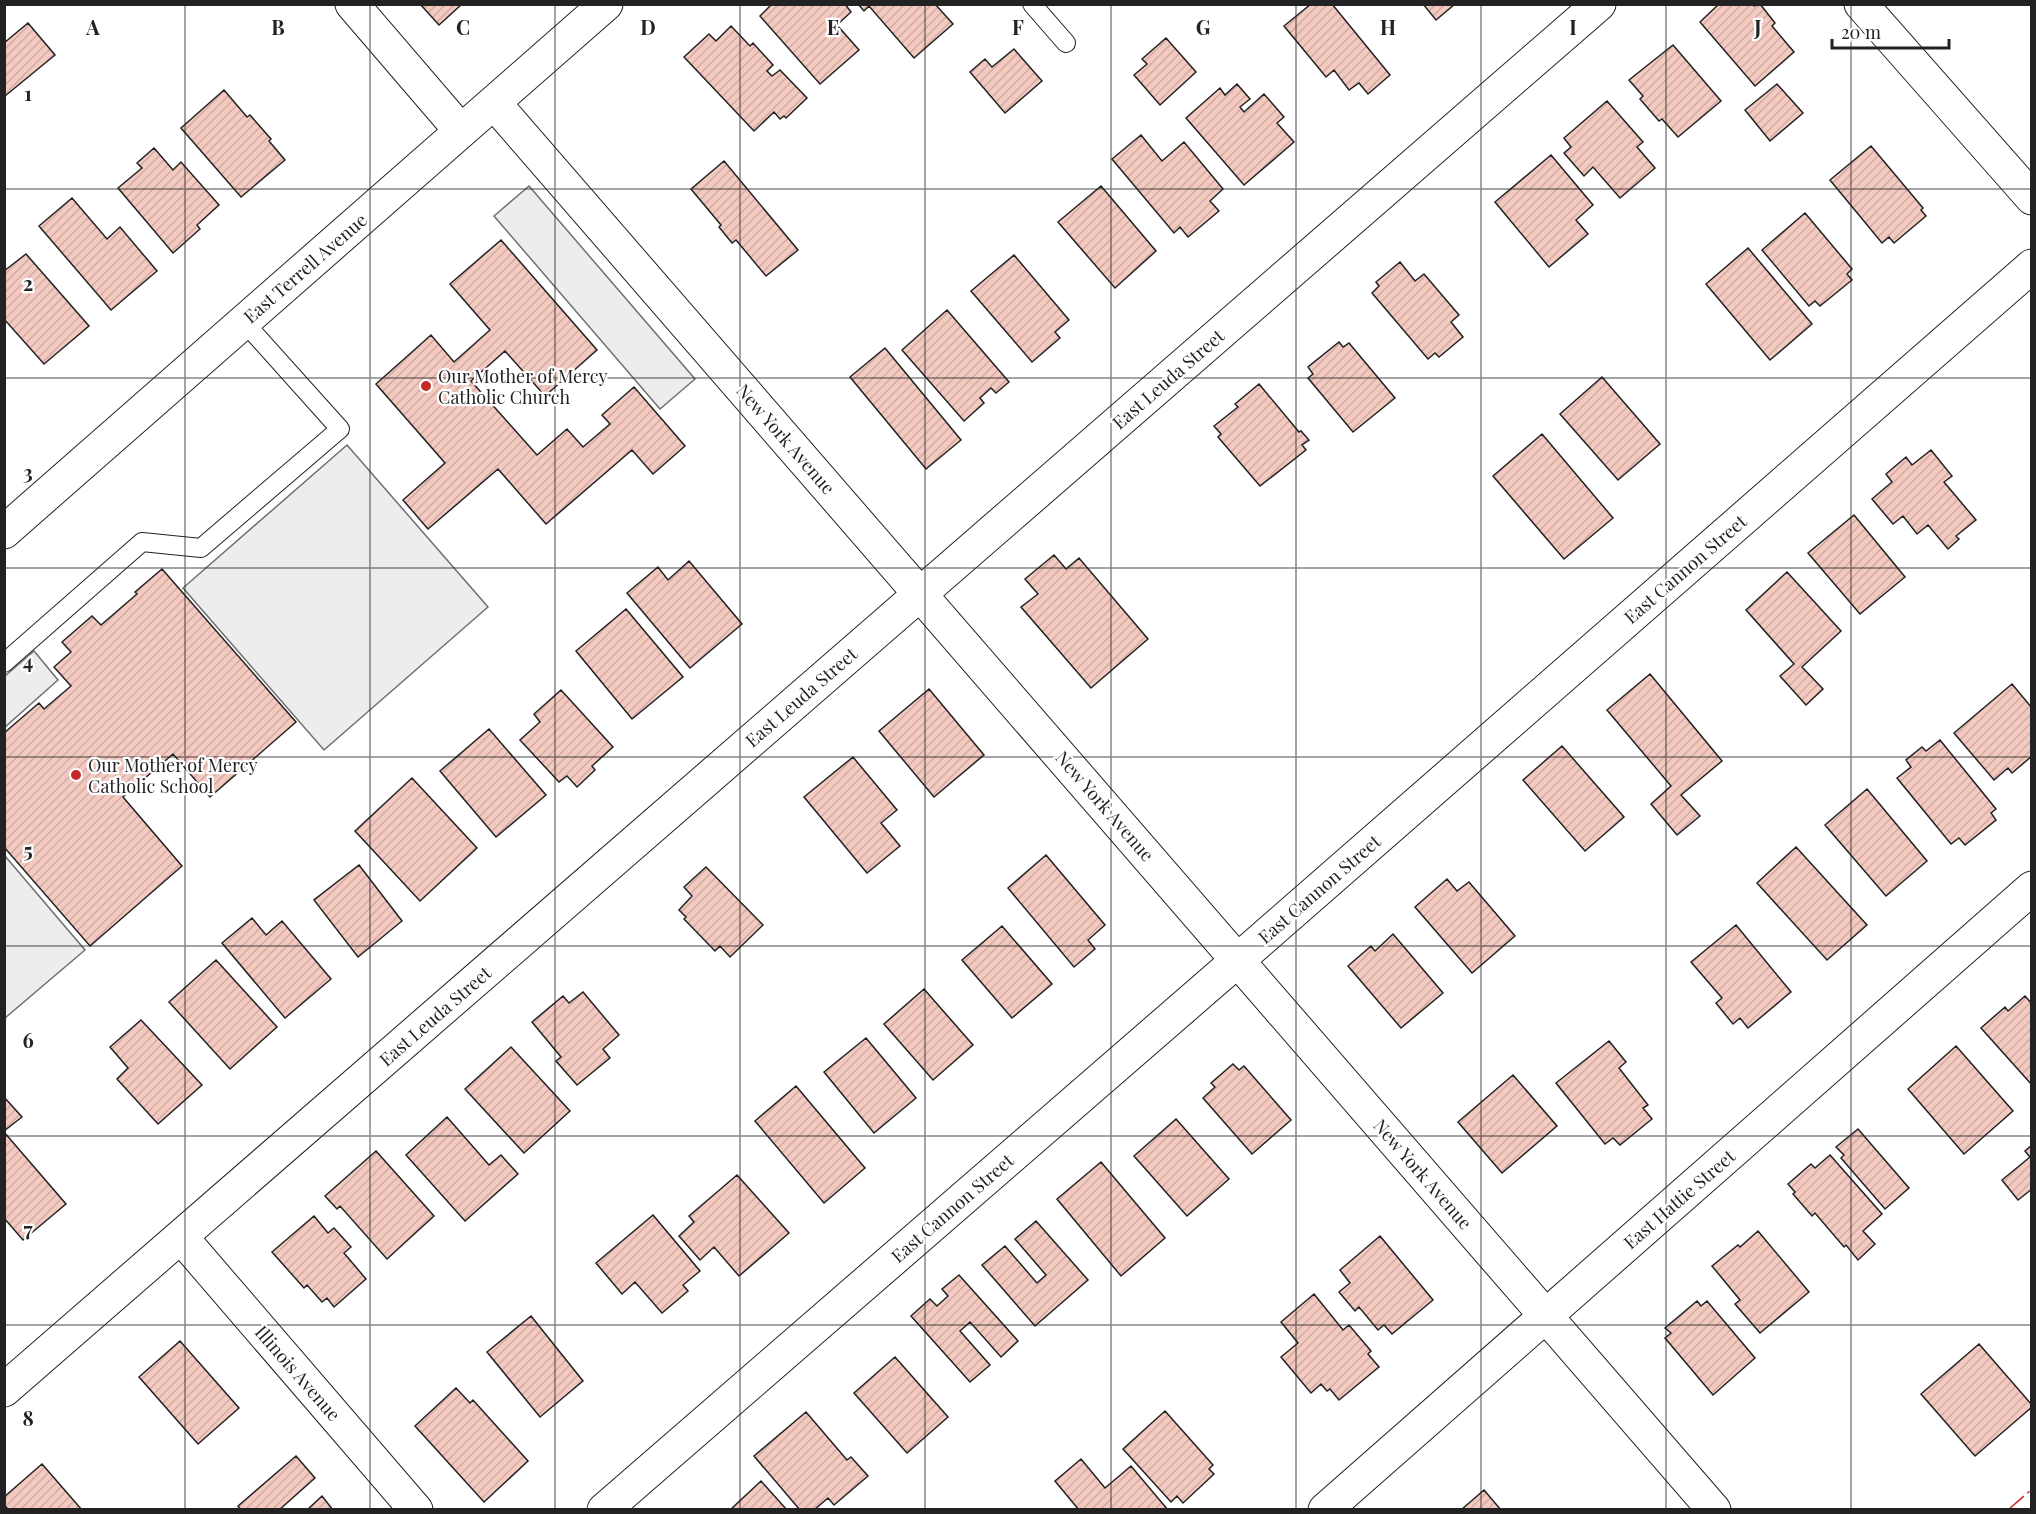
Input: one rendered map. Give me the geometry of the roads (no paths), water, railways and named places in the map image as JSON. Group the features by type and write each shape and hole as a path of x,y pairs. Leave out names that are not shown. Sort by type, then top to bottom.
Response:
{"street":[{"path":"352,4 461,131"},
{"name":"East Terrell Avenue","path":"4,532 461,131 495,104 606,4"},
{"name":"East Leuda Street","path":"4,1390 1599,4"},
{"path":"1861,4 2031,198"},
{"name":"New York Avenue","path":"495,104 1714,1509"},
{"name":"East Cannon Street","path":"604,1509 1238,960 2031,266"},
{"name":"East Hattie Street","path":"1325,1509 2031,888"},
{"name":"Illinois Avenue","path":"181,1237 416,1509"}],"lane":[{"path":"1032,4 1066,44"},
{"path":"4,663 142,542 201,548 340,429 244,322"}],"place":[{"name":"Our Mother of Mercy Catholic Church","path":"426,386"},
{"name":"Our Mother of Mercy Catholic School","path":"76,775"}]}
